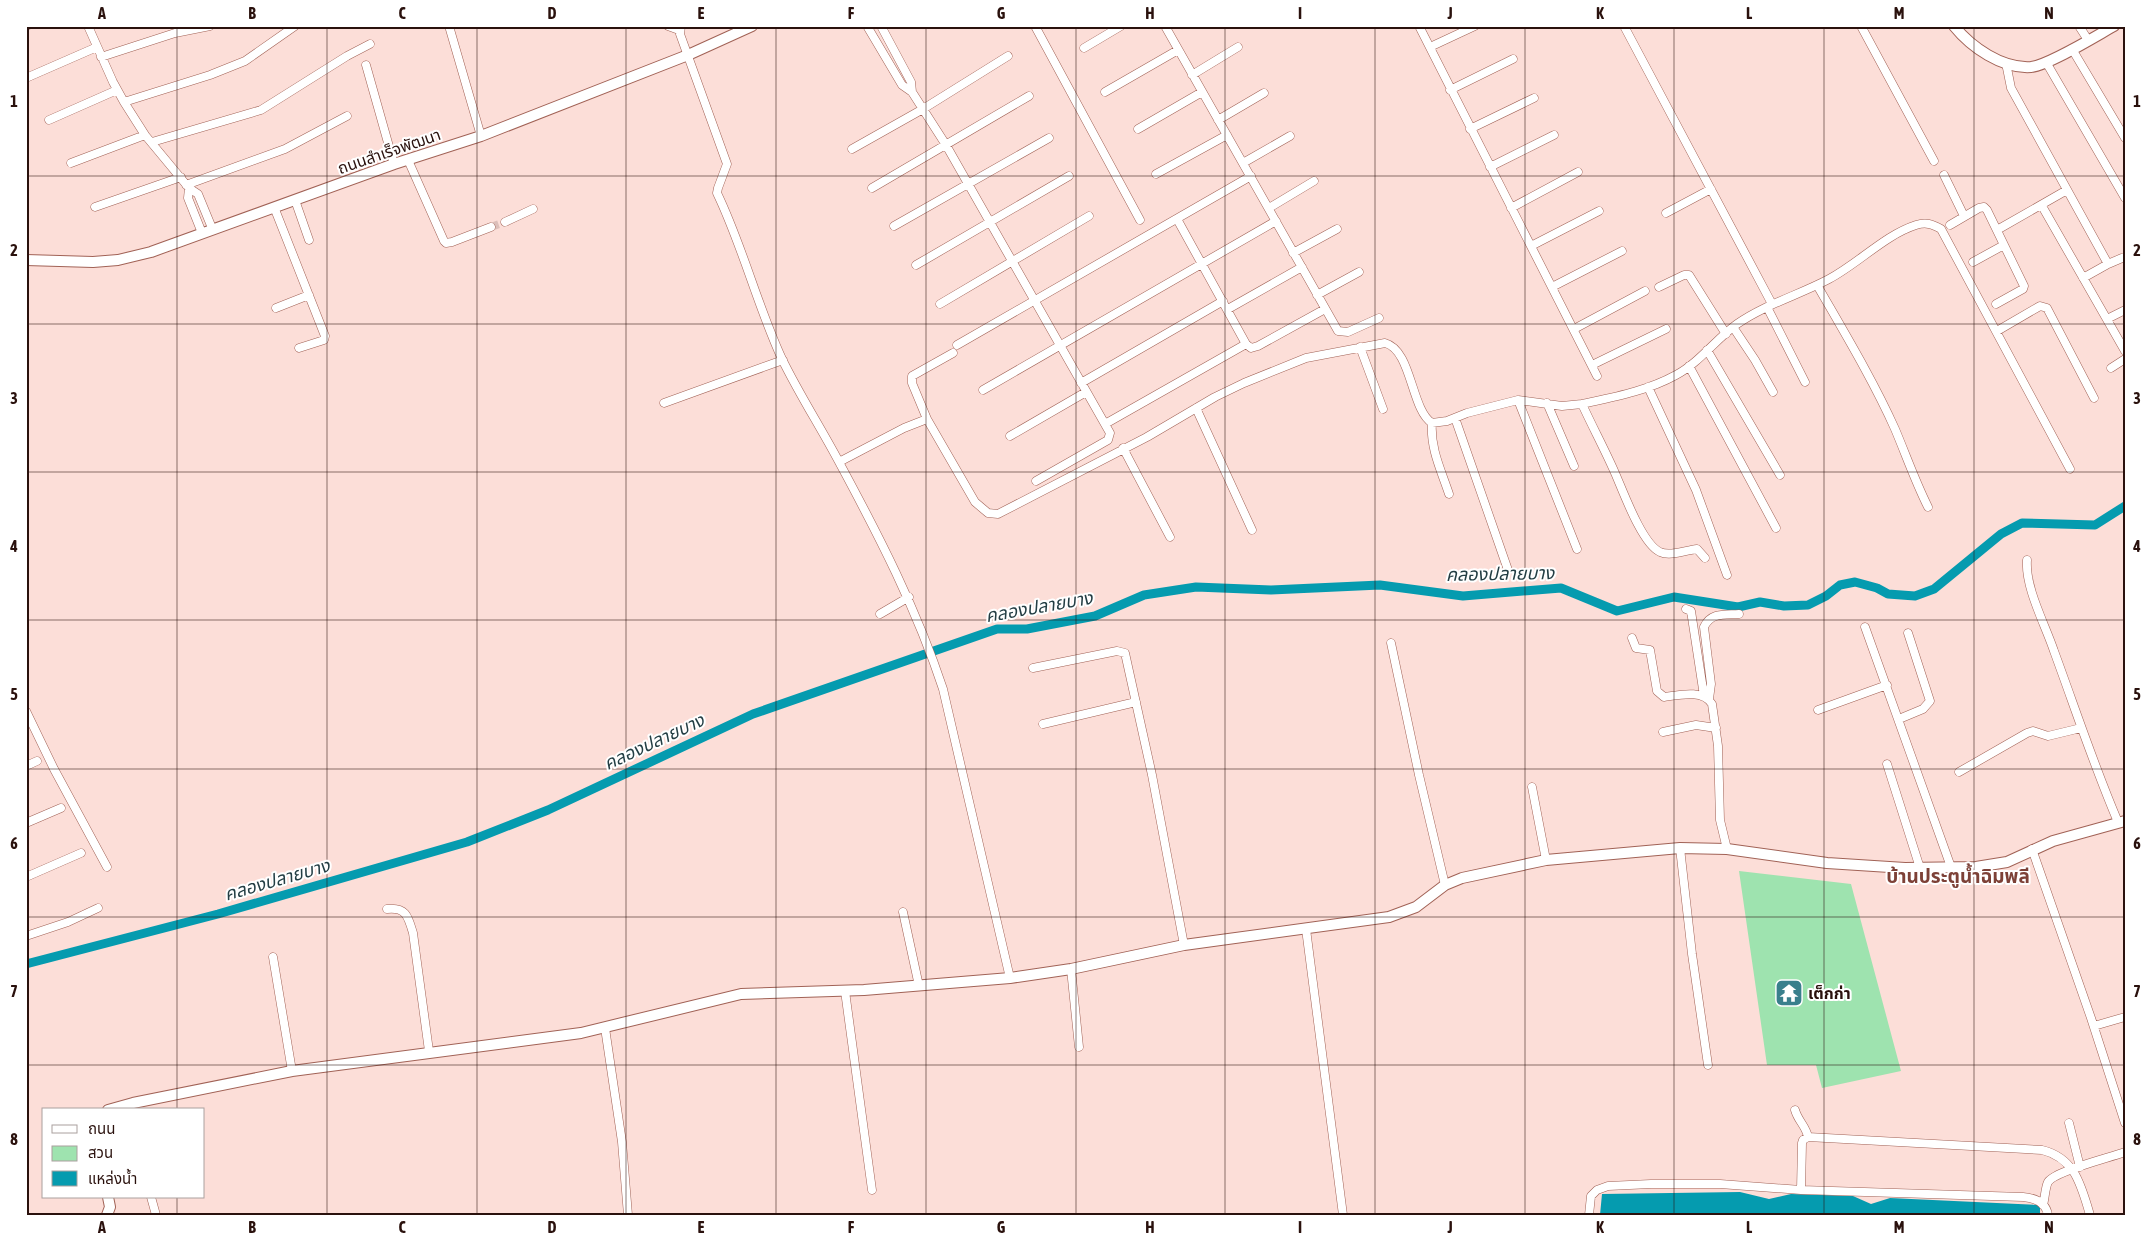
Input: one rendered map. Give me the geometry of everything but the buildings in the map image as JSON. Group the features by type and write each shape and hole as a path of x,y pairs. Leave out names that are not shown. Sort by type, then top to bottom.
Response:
{"street":[{"path":"88,26 101,57 124,102 146,135 188,187 198,194 212,228"},
{"path":"101,57 175,33 210,26"},
{"path":"124,102 210,76 244,61 295,26"},
{"path":"449,26 481,136"},
{"path":"668,26 680,30 686,52 727,164 717,193 783,360 839,462 909,597 934,660 943,689 1010,978"},
{"name":"ถนนสำเร็จพัฒนา","path":"26,260 93,262 118,260 151,252 212,228 394,164 481,136 752,26"},
{"path":"867,26 902,85 912,92 946,145 1110,432 1108,440 1036,481"},
{"path":"882,26 911,82 912,92"},
{"path":"1035,26 1140,220"},
{"path":"1084,48 1121,26"},
{"path":"1165,26 1338,331 1343,333 1379,318"},
{"path":"1418,26 1597,376"},
{"path":"1430,48 1476,26"},
{"path":"1624,26 1711,189 1770,306 1805,382"},
{"path":"1861,26 1934,161"},
{"path":"1954,26 1988,55 2006,63 2032,67 2046,62 2114,26"},
{"path":"2079,26 2088,40"},
{"path":"152,142 261,110 370,44"},
{"path":"26,78 97,47"},
{"path":"1192,75 1238,47"},
{"path":"883,52 893,48"},
{"path":"2072,49 2125,138"},
{"path":"1105,92 1178,50"},
{"path":"852,149 923,109 1008,56"},
{"path":"1450,90 1513,59"},
{"path":"2046,62 2125,198"},
{"path":"2006,63 2011,88 2108,264"},
{"path":"366,65 394,164"},
{"path":"49,120 117,90"},
{"path":"1138,129 1202,92"},
{"path":"1218,120 1264,93"},
{"path":"872,188 1029,96"},
{"path":"1470,130 1534,98"},
{"path":"188,187 285,148 347,116"},
{"path":"71,163 146,135"},
{"path":"1156,174 1227,135"},
{"path":"1490,167 1554,135"},
{"path":"1243,163 1290,136"},
{"path":"894,226 1049,138"},
{"path":"408,160 446,243 491,227"},
{"path":"1511,208 1578,172"},
{"path":"1944,175 1964,216"},
{"path":"916,265 1069,176"},
{"path":"957,345 1251,176"},
{"path":"95,206 181,177"},
{"path":"1268,208 1314,181"},
{"path":"188,187 188,198 202,233"},
{"path":"1666,213 1711,189"},
{"path":"1998,230 2067,190"},
{"path":"294,200 309,240"},
{"path":"2042,206 2125,351"},
{"path":"274,207 325,336 324,340 299,348"},
{"path":"1950,225 1984,207 1998,230 2024,286 1996,304"},
{"path":"505,222 533,208"},
{"path":"1531,246 1599,211"},
{"path":"940,304 1090,216"},
{"path":"1177,219 1246,344 1251,348 1325,309"},
{"path":"983,390 1201,262 1276,221"},
{"path":"1432,423 1447,422 1505,402 1518,400 1568,406 1648,387 1676,375 1689,366 1733,327 1770,306 1817,285 1848,268 1909,228 1931,224 1941,229 2070,469"},
{"path":"1293,253 1337,229"},
{"path":"1973,262 2004,245"},
{"path":"1552,286 1622,251"},
{"path":"2083,278 2122,258"},
{"path":"1228,309 1302,267"},
{"path":"1318,295 1359,272"},
{"path":"1659,287 1684,275 1689,276 1726,334"},
{"path":"1817,285 1855,351 1894,428 1915,481 1928,507"},
{"path":"1574,329 1645,290"},
{"path":"276,308 309,295"},
{"path":"1081,384 1223,301"},
{"path":"1996,331 2040,306 2047,308 2094,398"},
{"path":"2106,319 2125,310"},
{"path":"1733,327 1773,392"},
{"path":"1592,365 1666,330"},
{"path":"953,353 912,376 912,382 927,419 975,502 988,513 993,514 1008,510 1147,437 1214,397 1277,369 1306,358 1379,343 1392,345 1399,354 1424,414 1432,423 1431,436 1434,451 1449,494"},
{"path":"1105,424 1246,344"},
{"path":"1360,347 1383,409"},
{"path":"1707,350 1780,475"},
{"path":"2111,368 2125,359"},
{"path":"664,403 783,360"},
{"path":"1689,366 1776,528"},
{"path":"1648,387 1696,490 1727,575"},
{"path":"1010,436 1086,392"},
{"path":"1518,400 1576,549"},
{"path":"1547,403 1574,466"},
{"path":"1582,404 1631,510 1642,531 1654,547 1659,552 1665,554 1697,549 1706,558"},
{"path":"1196,408 1252,530"},
{"path":"1455,418 1508,570"},
{"path":"839,462 904,428 927,419"},
{"path":"1123,448 1170,537"},
{"path":"115,1108 292,1071 605,1028 741,994 845,991 1010,978 1071,969 1184,945 1396,915 1416,907 1445,885 1462,878 1546,860 1680,848 1727,849 1828,863 1920,868 1976,867 2007,862 2053,840 2122,821 2081,728 2041,614 2029,588 2026,560"},
{"path":"880,614 909,597"},
{"path":"1686,609 1691,611 1707,698"},
{"path":"1707,698 1711,684 1704,627 1707,621 1716,615 1739,614"},
{"path":"1865,627 1952,867"},
{"path":"1899,719 1923,710 1930,701 1908,633"},
{"path":"1632,638 1636,648 1650,650 1657,691 1660,694 1664,696 1698,694 1707,698 1712,704 1718,746 1720,820 1727,849"},
{"path":"1392,643 1419,775 1445,885"},
{"path":"1033,668 1122,651 1127,658 1184,945"},
{"path":"1818,710 1887,685"},
{"path":"1043,724 1136,702"},
{"path":"26,710 54,769 107,866"},
{"path":"1663,732 1696,725 1716,728"},
{"path":"1959,772 2026,733 2034,731 2048,736 2081,728"},
{"path":"26,766 37,761"},
{"path":"1887,764 1920,868"},
{"path":"1532,786 1546,860"},
{"path":"26,823 61,808"},
{"path":"1680,848 1692,954 1708,1065"},
{"path":"2032,849 2094,1026 2125,1123"},
{"path":"26,878 81,854"},
{"path":"26,936 68,922 98,908"},
{"path":"387,909 399,908 410,921 429,1052"},
{"path":"903,912 919,986"},
{"path":"1306,929 1343,1215"},
{"path":"273,957 292,1071"},
{"path":"1071,969 1079,1047"},
{"path":"845,991 872,1190"},
{"path":"2094,1026 2125,1017"},
{"path":"605,1028 622,1142 628,1215"},
{"path":"1796,1110 1798,1120 1806,1128 1808,1138"},
{"path":"2069,1123 2077,1169 2090,1215"},
{"path":"1801,1190 1802,1144 1803,1140 1808,1138 2042,1150 2060,1156 2077,1169"},
{"path":"2044,1205 2048,1183 2062,1172 2077,1169 2125,1152"},
{"path":"1589,1215 1591,1196 1597,1190 1608,1186 1720,1184 1801,1190 1983,1194 2036,1198 2044,1205 2048,1215"},
{"path":"107,1215 110,1207 108,1198"},
{"path":"151,1198 156,1215"}],"green space":[{"path":"1739,871 1851,884 1901,1071 1822,1088 1816,1065 1767,1065"}],"water":[{"path":"1740,1192 1769,1199 1791,1194 1853,1196 1871,1204 1890,1198 2040,1205 2040,1215 1600,1215 1602,1194"}],"waterway":[{"name":"คลองปลายบาง","path":"26,964 218,914 467,842 548,810 753,714 997,629 1027,629 1095,616 1144,595 1196,587 1271,590 1380,585 1463,596 1561,588 1617,611 1674,597 1738,607 1760,602 1784,606 1808,605 1826,596 1840,585 1855,582 1877,588 1888,594 1915,596 1934,589 2001,534 2022,523 2095,525 2125,506"}],"tunnel":[{"path":"491,227 505,222"}],"place":[{"name":"เต็กก่า","path":"1789,993"}],"district":[{"name":"บ้านประตูน้ำฉิมพลี","path":"1958,876"}]}
